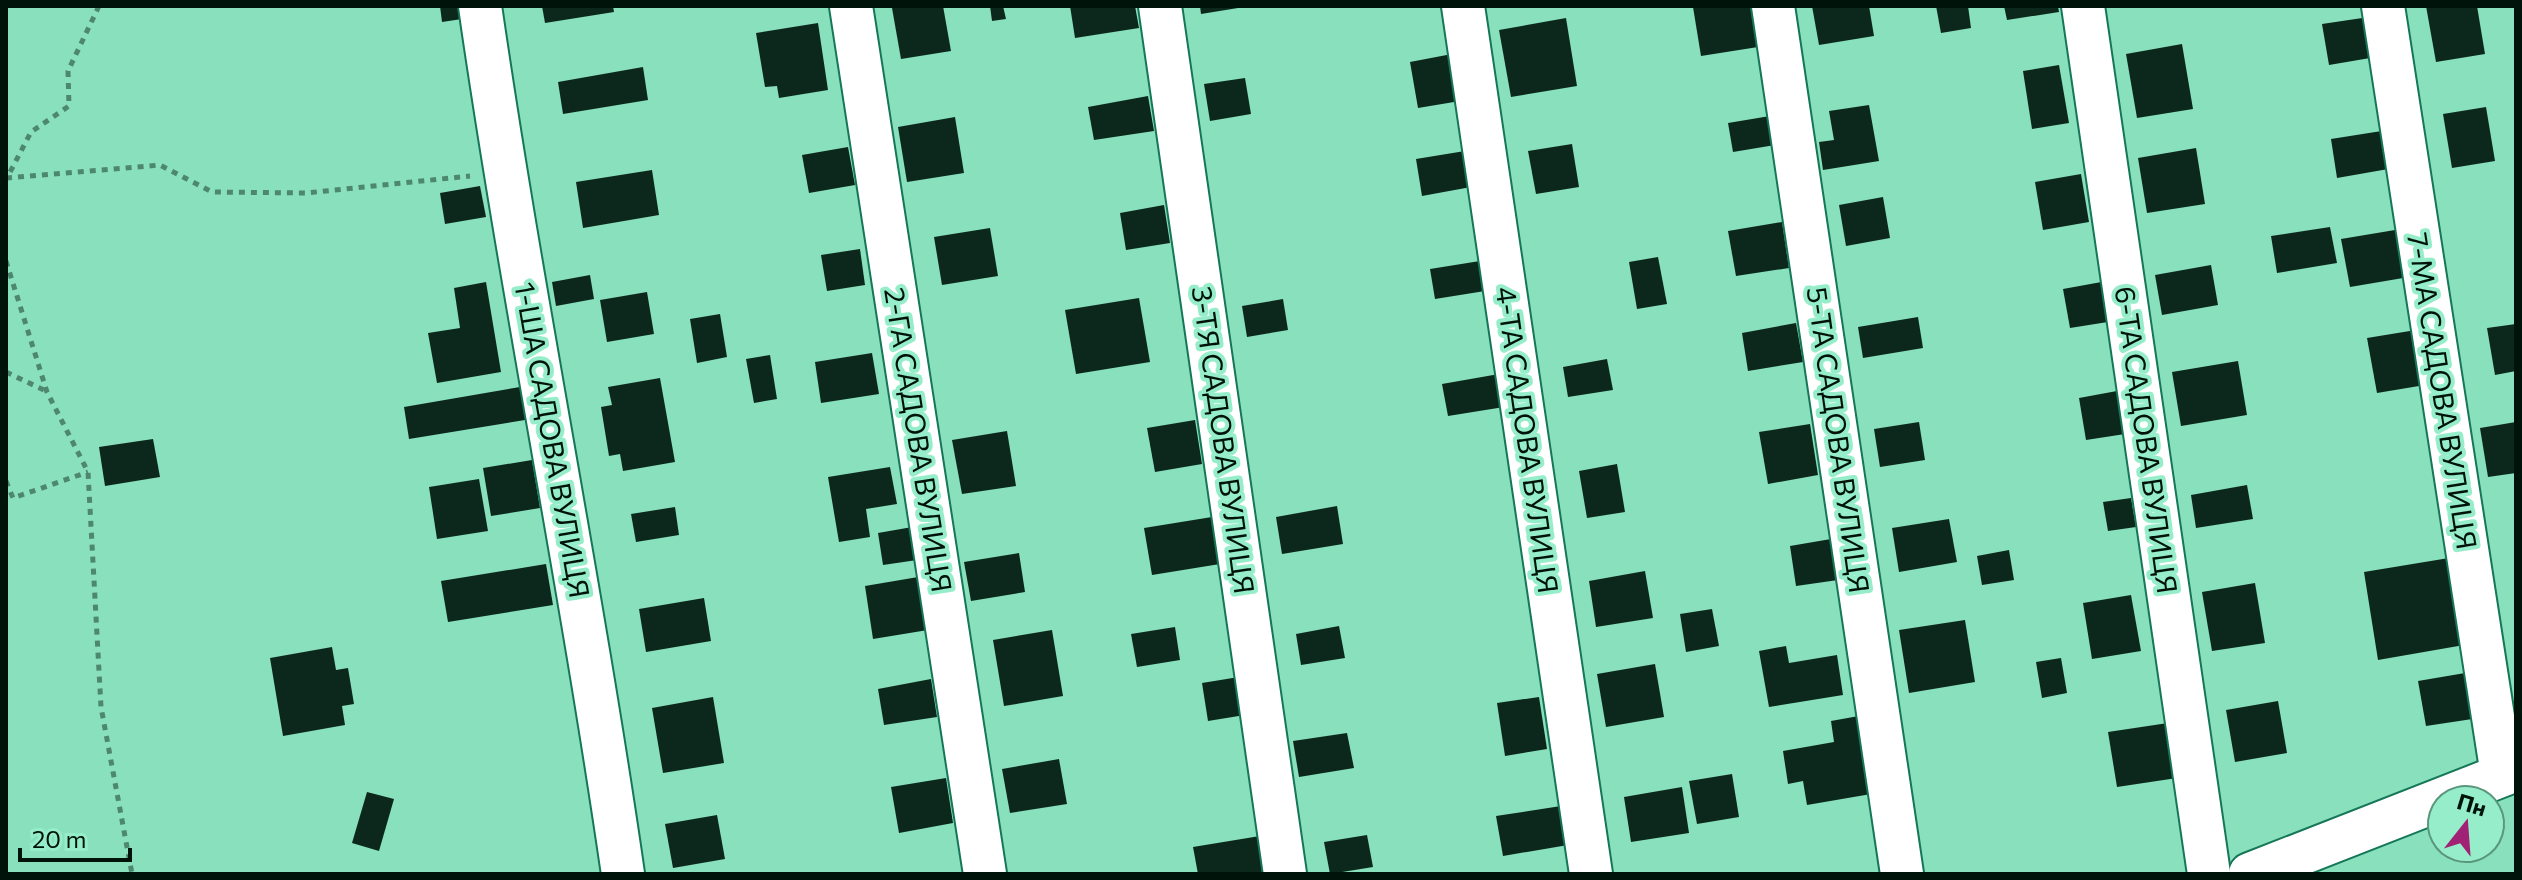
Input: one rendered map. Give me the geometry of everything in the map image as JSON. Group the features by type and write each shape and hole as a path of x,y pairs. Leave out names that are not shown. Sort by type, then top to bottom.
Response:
{"street":[{"name":"1-ША САДОВА ВУЛИЦЯ","path":"480,6 504,173 599,705 623,874"},
{"name":"2-ГА САДОВА ВУЛИЦЯ","path":"851,6 985,874"},
{"name":"3-ТЯ САДОВА ВУЛИЦЯ","path":"1160,6 1285,874"},
{"name":"4-ТА САДОВА ВУЛИЦЯ","path":"1463,6 1591,874"},
{"name":"5-ТА САДОВА ВУЛИЦЯ","path":"1773,6 1902,874"},
{"name":"6-ТА САДОВА ВУЛИЦЯ","path":"2083,6 2209,874"},
{"name":"7-МА САДОВА ВУЛИЦЯ","path":"2383,6 2509,773"},
{"path":"2250,874 2509,773"}],"path":[{"path":"6,178 31,132 69,106 68,71 99,6"},
{"path":"6,178 160,165 212,192 306,193 504,173"},
{"path":"6,261 47,392 88,472 101,707 132,874"},
{"path":"6,372 47,392"},
{"path":"6,481 13,498 88,472"}],"building":[{"path":"440,6 473,6 475,17 442,22"},
{"path":"542,6 613,6 614,12 545,23"},
{"path":"943,6 951,51 901,59 892,8"},
{"path":"990,6 1003,6 1006,19 992,21"},
{"path":"1070,6 1135,6 1139,28 1075,38"},
{"path":"1200,6 1238,6 1238,8 1201,14"},
{"path":"1751,6 1758,47 1701,56 1693,7"},
{"path":"1812,6 1869,6 1874,36 1819,45"},
{"path":"1936,6 1968,6 1971,28 1941,33"},
{"path":"2004,6 2058,6 2059,12 2007,20"},
{"path":"2426,6 2477,6 2485,54 2436,62"},
{"path":"2369,17 2376,57 2329,65 2322,24"},
{"path":"1566,18 1577,86 1511,97 1499,30"},
{"path":"818,23 828,90 779,98 777,86 765,87 756,33"},
{"path":"2182,44 2193,109 2137,118 2126,54"},
{"path":"1452,54 1460,101 1418,108 1410,62"},
{"path":"2059,65 2069,123 2032,129 2023,71"},
{"path":"643,67 648,100 563,114 558,82"},
{"path":"1245,78 1251,114 1210,121 1204,84"},
{"path":"1148,96 1154,131 1094,140 1088,107"},
{"path":"1869,105 1879,161 1823,170 1819,142 1834,140 1829,111"},
{"path":"2486,107 2495,161 2452,168 2443,114"},
{"path":"1770,116 1775,145 1733,152 1728,123"},
{"path":"955,117 964,173 907,182 898,127"},
{"path":"2388,130 2394,168 2337,178 2331,139"},
{"path":"1572,144 1579,187 1536,194 1528,151"},
{"path":"848,147 855,185 809,193 802,155"},
{"path":"2196,148 2205,204 2147,213 2138,158"},
{"path":"1465,151 1471,187 1422,196 1416,159"},
{"path":"652,170 659,215 583,228 576,182"},
{"path":"2081,174 2089,222 2043,230 2035,182"},
{"path":"480,186 486,217 445,224 440,193"},
{"path":"1883,197 1890,238 1846,246 1839,205"},
{"path":"1164,205 1170,243 1126,250 1120,213"},
{"path":"1782,222 1789,268 1736,276 1728,231"},
{"path":"2330,227 2337,263 2277,273 2271,236"},
{"path":"990,228 998,276 942,285 934,237"},
{"path":"2407,228 2415,276 2350,287 2341,239"},
{"path":"860,249 865,285 827,291 821,255"},
{"path":"1658,257 1667,304 1637,309 1629,262"},
{"path":"1480,261 1485,291 1435,299 1430,269"},
{"path":"2211,265 2218,305 2162,315 2155,275"},
{"path":"590,275 594,299 556,306 552,282"},
{"path":"2107,281 2114,321 2070,328 2063,289"},
{"path":"486,282 501,372 437,383 428,333 460,328 454,288"},
{"path":"647,292 654,334 607,342 600,300"},
{"path":"1139,298 1150,362 1076,374 1065,310"},
{"path":"1283,299 1288,330 1247,337 1242,306"},
{"path":"720,314 727,357 697,363 690,319"},
{"path":"1918,317 1923,348 1863,358 1858,327"},
{"path":"1796,323 1803,362 1748,371 1742,333"},
{"path":"2516,324 2516,371 2495,375 2487,328"},
{"path":"2416,330 2425,385 2377,393 2367,338"},
{"path":"872,353 879,394 821,403 815,362"},
{"path":"770,355 777,399 754,403 746,359"},
{"path":"1607,359 1613,390 1568,397 1563,367"},
{"path":"2238,361 2247,415 2181,426 2172,372"},
{"path":"1499,374 1504,407 1448,416 1442,384"},
{"path":"660,378 675,462 623,471 620,454 609,456 601,407 612,405 608,387"},
{"path":"526,386 531,419 409,439 404,407"},
{"path":"2117,391 2125,434 2086,440 2079,398"},
{"path":"1195,420 1202,464 1155,472 1147,428"},
{"path":"1919,422 1925,460 1880,467 1874,429"},
{"path":"2516,422 2516,473 2488,477 2480,428"},
{"path":"1810,424 1818,475 1768,484 1759,432"},
{"path":"1007,431 1016,486 962,494 952,440"},
{"path":"153,439 160,477 105,486 99,447"},
{"path":"532,460 540,508 491,516 483,468"},
{"path":"1617,464 1625,512 1587,518 1579,471"},
{"path":"890,467 897,504 866,509 870,537 839,542 828,477"},
{"path":"479,479 488,531 437,539 429,487"},
{"path":"2247,485 2253,519 2196,528 2191,495"},
{"path":"2131,498 2136,527 2108,531 2103,502"},
{"path":"1337,506 1343,544 1282,554 1276,517"},
{"path":"675,507 679,535 636,542 631,514"},
{"path":"1212,517 1220,564 1152,575 1144,528"},
{"path":"1949,519 1957,562 1899,572 1892,528"},
{"path":"918,526 924,559 883,565 878,533"},
{"path":"1831,539 1838,580 1796,586 1790,546"},
{"path":"2009,550 2014,580 1982,585 1977,556"},
{"path":"1019,553 1025,592 971,601 964,562"},
{"path":"2449,558 2464,645 2378,660 2364,572"},
{"path":"546,564 553,605 448,622 441,581"},
{"path":"1645,571 1653,618 1596,627 1589,581"},
{"path":"930,575 940,628 873,639 865,586"},
{"path":"2255,583 2265,643 2212,651 2202,592"},
{"path":"2131,595 2141,651 2092,659 2083,603"},
{"path":"704,598 711,641 646,652 639,609"},
{"path":"1712,609 1719,646 1686,652 1680,614"},
{"path":"1965,620 1975,682 1909,693 1899,630"},
{"path":"1339,626 1345,658 1301,665 1296,634"},
{"path":"1175,627 1180,660 1137,667 1131,634"},
{"path":"1052,630 1063,696 1004,706 993,640"},
{"path":"1786,646 1789,663 1837,655 1843,695 1769,707 1759,651"},
{"path":"332,647 336,670 348,668 354,704 342,706 345,725 283,736 270,658"},
{"path":"2061,658 2067,693 2042,698 2036,662"},
{"path":"1655,664 1664,717 1606,727 1597,674"},
{"path":"2471,672 2479,718 2426,726 2418,681"},
{"path":"1245,676 1251,714 1208,721 1202,683"},
{"path":"931,679 937,717 884,725 878,689"},
{"path":"713,697 724,763 663,773 652,708"},
{"path":"1539,697 1547,749 1505,756 1497,703"},
{"path":"2278,701 2287,753 2235,762 2226,710"},
{"path":"1870,714 1871,794 1807,805 1803,781 1788,784 1783,751 1834,742 1831,721"},
{"path":"2168,723 2177,778 2117,787 2108,732"},
{"path":"1347,733 1354,768 1299,777 1293,741"},
{"path":"1059,759 1067,804 1010,813 1002,769"},
{"path":"1732,774 1739,817 1697,824 1689,781"},
{"path":"946,778 953,823 899,833 891,787"},
{"path":"1682,787 1689,833 1631,842 1624,797"},
{"path":"367,792 394,799 379,851 352,843"},
{"path":"1561,806 1568,845 1503,856 1496,816"},
{"path":"717,815 725,859 673,868 665,824"},
{"path":"1266,835 1273,874 1198,874 1193,847"},
{"path":"1367,835 1373,867 1330,874 1324,842"}]}
